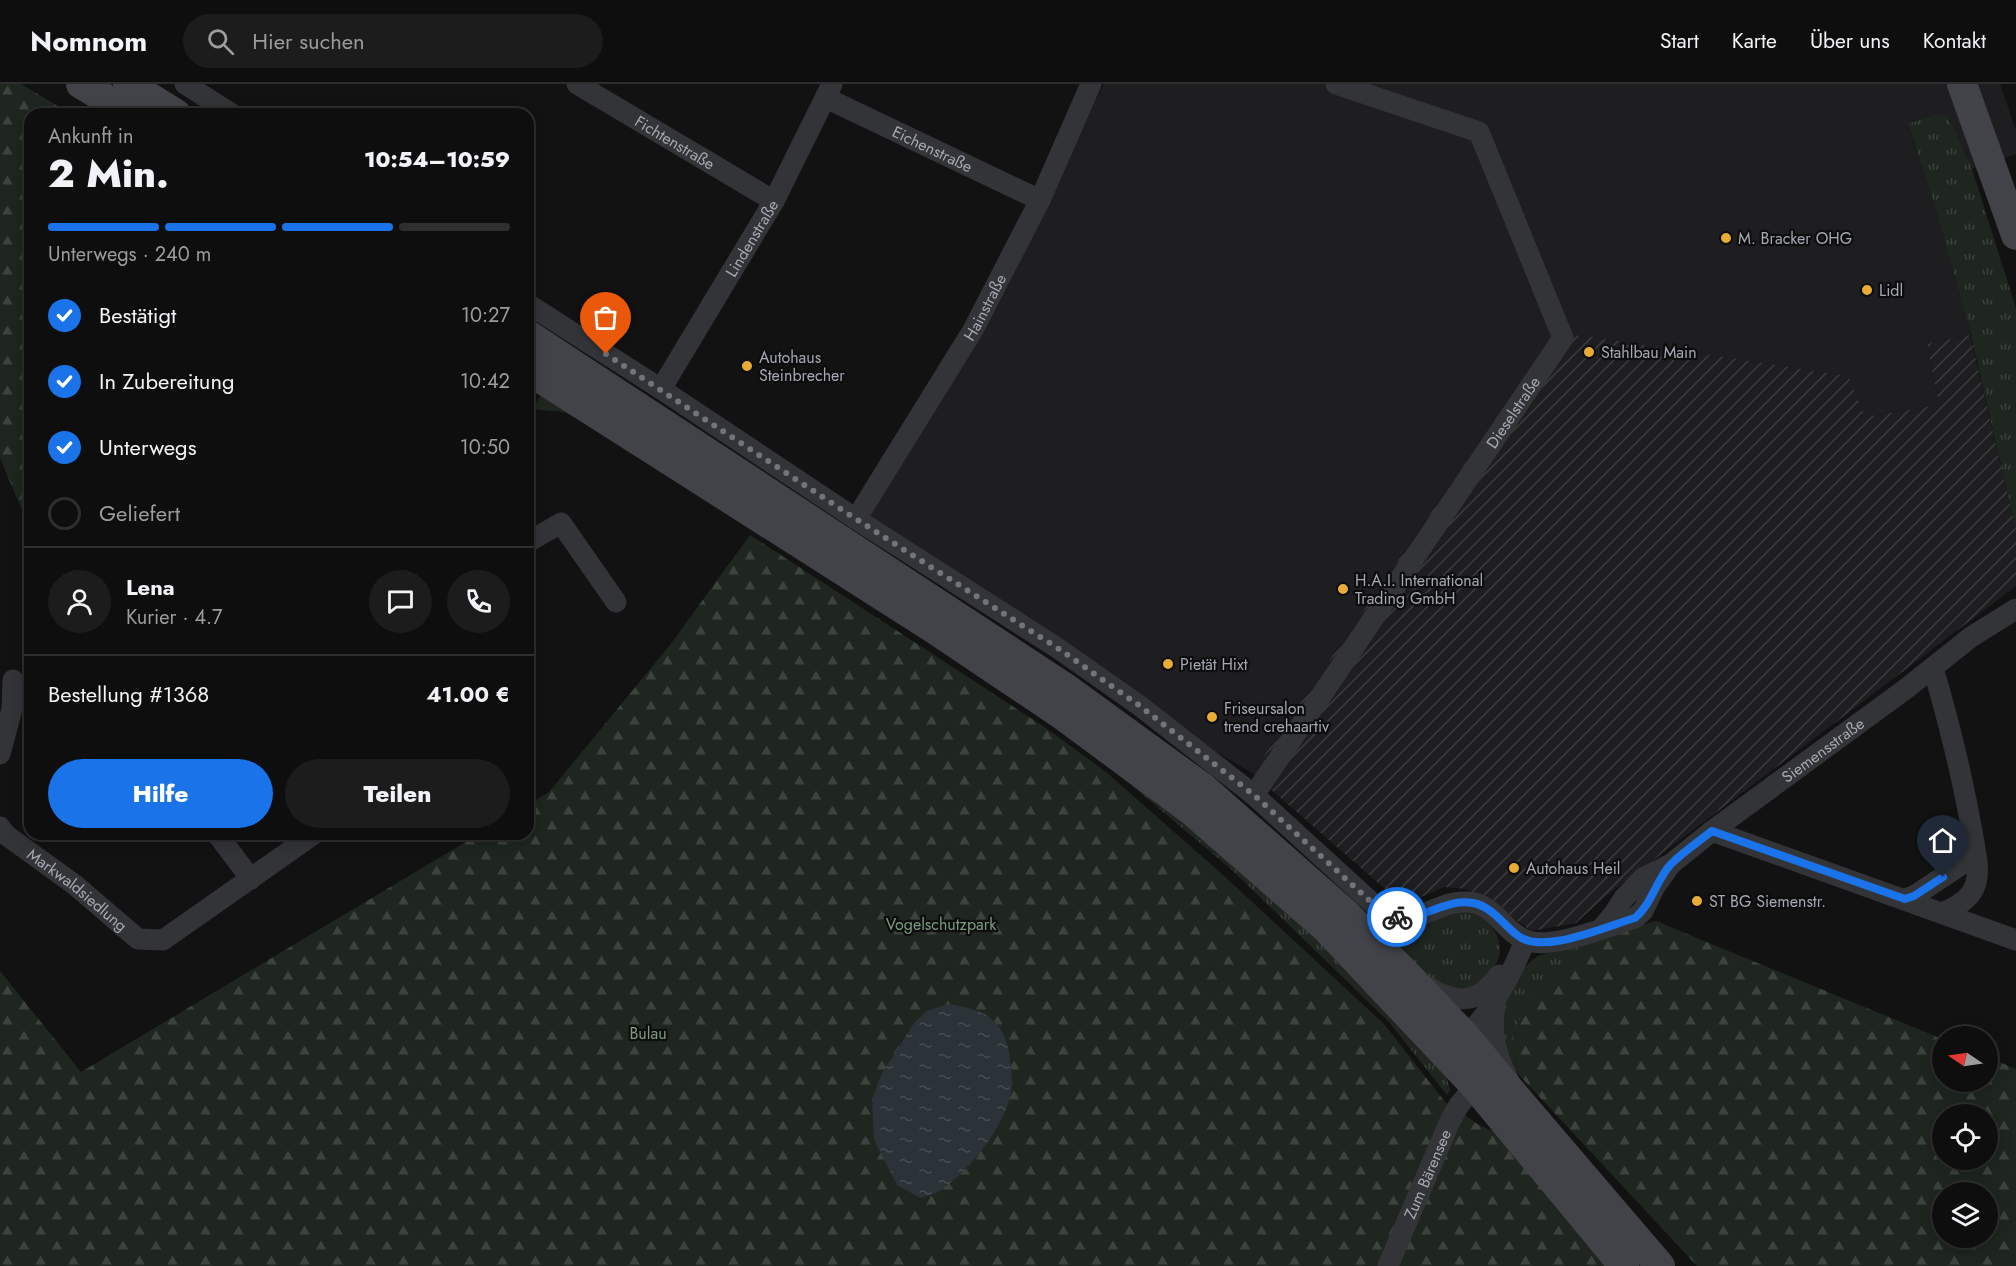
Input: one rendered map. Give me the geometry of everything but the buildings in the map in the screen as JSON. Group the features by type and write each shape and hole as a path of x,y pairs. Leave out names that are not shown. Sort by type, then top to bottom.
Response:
{"main road":[{"path":"81,84 121,108"},
{"path":"128,84 166,108"},
{"path":"1962,84 2016,235"},
{"path":"534,339 1064,687 1203,788 1346,914 1407,975 1466,1037 1660,1266"},
{"path":"534,374 933,628 1061,714 1201,818 1326,928 1475,1086 1624,1266"}],"street":[{"path":"185,84 223,108"},
{"name":"Fichtenstraße","path":"577,84 774,201"},
{"name":"Hainstraße","path":"856,519 924,406 965,346 1040,200 1091,84"},
{"name":"Dieselstraße","path":"1254,795 1563,338 1479,132 1336,84"},
{"name":"Lindenstraße","path":"661,389 774,201 829,91"},
{"name":"Eichenstraße","path":"829,91 1040,200"},
{"path":"534,308 1059,649 1140,706 1254,795 1381,911 1408,918 1452,904 1471,902 1489,909 1525,940"},
{"path":"534,539 561,524 616,603"},
{"name":"Siemensstraße","path":"1525,940 1538,944 1556,942 1602,928 1624,897 1643,878 1671,864 1971,638 2016,609"},
{"path":"1933,668 1971,825 1977,879 1972,892 1959,905 1942,913"},
{"path":"0,754 12,709 14,679"},
{"name":"Markwaldsiedlung","path":"0,827 6,835 75,885 138,939 163,940 306,840"},
{"path":"1712,831 2016,940"},
{"path":"222,840 251,879"},
{"path":"1905,899 1914,896 1976,855"},
{"path":"1407,975 1443,996 1459,1000 1467,999 1483,993 1492,985 1525,940"},
{"path":"1429,1038 1453,1042 1466,1037 1497,997 1518,960 1525,940"},
{"path":"1497,997 1492,1021 1493,1037 1502,1067 1519,1101"},
{"path":"1466,1037 1475,1086 1519,1101"},
{"name":"Zum Bärensee","path":"1388,1266 1450,1122 1459,1105 1475,1086"}],"shaded area":[{"path":"1104,84 2000,84 2016,130 2016,154 1972,169 1956,132 1908,125 1933,200 1970,331 1970,335 1927,344 1939,405 1864,417 1847,376 1588,336 1554,334 1252,773 1056,658 853,530 973,347"},
{"path":"1554,334 1588,336 1848,376 1865,417 1939,405 1927,344 1970,335 2016,530 2016,586 1607,895 1576,923 1531,931 1484,896 1466,889 1444,887 1417,899 1399,901 1252,773"}],"green space":[{"path":"0,84 21,84 61,108 24,108 24,515 0,458"},
{"path":"1945,114 1956,132 1972,169 2016,308 2016,530 1970,331 1933,200 1908,124"},
{"path":"544,390 926,634 1134,775 1188,817 1321,935 1381,995 1434,1054 1446,1076 1450,1090 1447,1095 1389,1022 1232,870 1104,762 959,661 573,416 563,412 534,409"},
{"name":"Bulau","path":"750,535 1046,728 1106,772 1223,875 1384,1024 1445,1102 1479,1125 1506,1137 1611,1266 0,1266 0,971 81,1072 469,840 534,840 534,801 549,792 670,645","holes":["874,1140 968,1167 940,1190 920,1198 898,1185"]},
{"path":"1369,911 1386,924 1401,928 1418,926 1451,912 1473,913 1486,920 1495,932 1500,947 1498,961 1490,973 1473,989 1437,987 1363,917"},
{"path":"1656,921 1932,1035 1932,1092 1998,1092 1998,1061 2016,1069 2016,1266 1697,1266 1519,1075 1512,1037 1531,991 1612,934"},
{"path":"1612,934 1512,1037 1519,1075 1507,1058 1500,1028 1505,1000 1518,975 1538,956"}],"water":[{"path":"948,1004 982,1013 998,1025 1010,1058 1012,1086 1004,1114 975,1158 964,1171 941,1190 920,1198 897,1185 874,1140 872,1100 881,1075 914,1023 927,1011"}],"way so far":[{"path":"606,354 856,519 1059,649 1140,706 1254,795 1381,911 1397,917"}],"place":[{"name":"M. Bracker OHG","path":"1726,238"},
{"name":"Lidl","path":"1867,290"},
{"name":"Stahlbau Main","path":"1589,352"},
{"name":"Autohaus Steinbrecher","path":"747,366"},
{"name":"H.A.I. International Trading GmbH","path":"1343,589"},
{"name":"Pietät Hixt","path":"1168,664"},
{"name":"Friseursalon trend crehaartiv","path":"1212,717"},
{"name":"Autohaus Heil","path":"1514,868"},
{"name":"ST BG Siemenstr.","path":"1697,901"}],"route":[{"path":"1397,917 1416,917 1452,904 1471,902 1489,909 1525,940 1538,944 1556,942 1635,918 1643,911 1654,888 1671,864 1712,831 1905,899 1914,896 1943,877"}],"park label":[{"name":"Vogelschutzpark","path":"941,924"}]}
